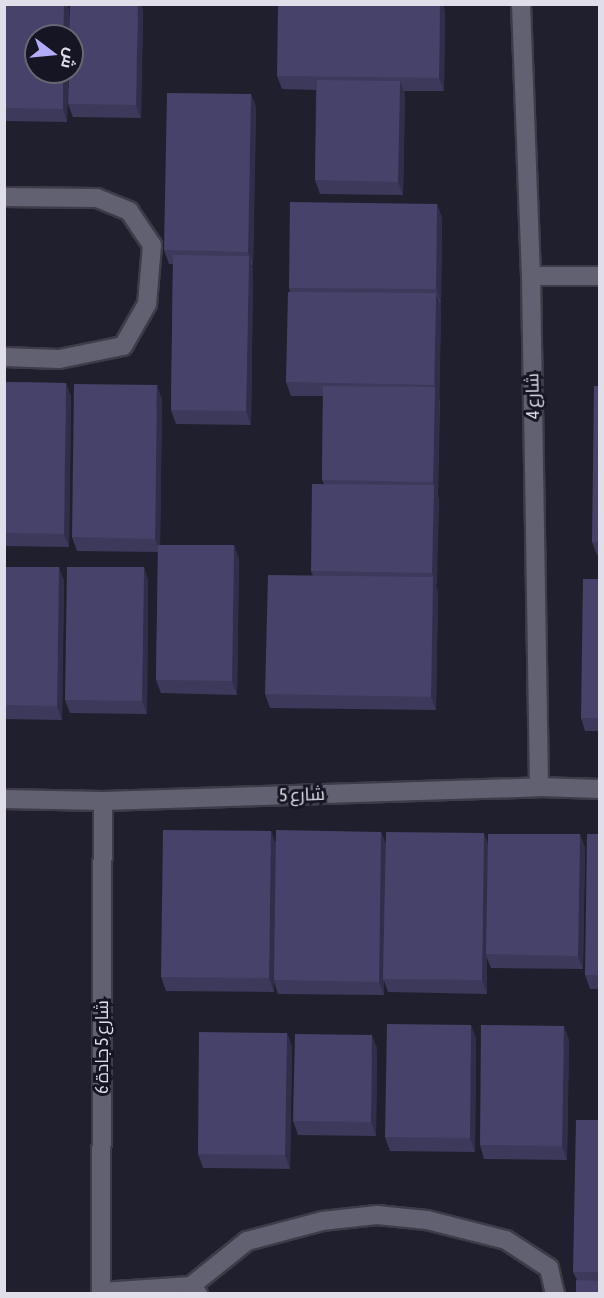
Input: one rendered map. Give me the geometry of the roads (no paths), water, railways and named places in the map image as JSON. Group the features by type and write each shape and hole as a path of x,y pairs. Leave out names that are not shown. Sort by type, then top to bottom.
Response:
{"street":[{"name":"شارع 4","path":"521,4 531,276 538,787"},
{"path":"4,197 97,198 129,211 152,245 147,304 123,346 59,360 4,357"},
{"path":"531,276 600,276"},
{"name":"شارع 5","path":"4,799 103,801 538,787 600,789"},
{"name":"شارع 5 جادة 6","path":"103,801 101,1293 195,1290 248,1241 322,1221 377,1215 427,1220 506,1240 549,1268 555,1293"}]}
